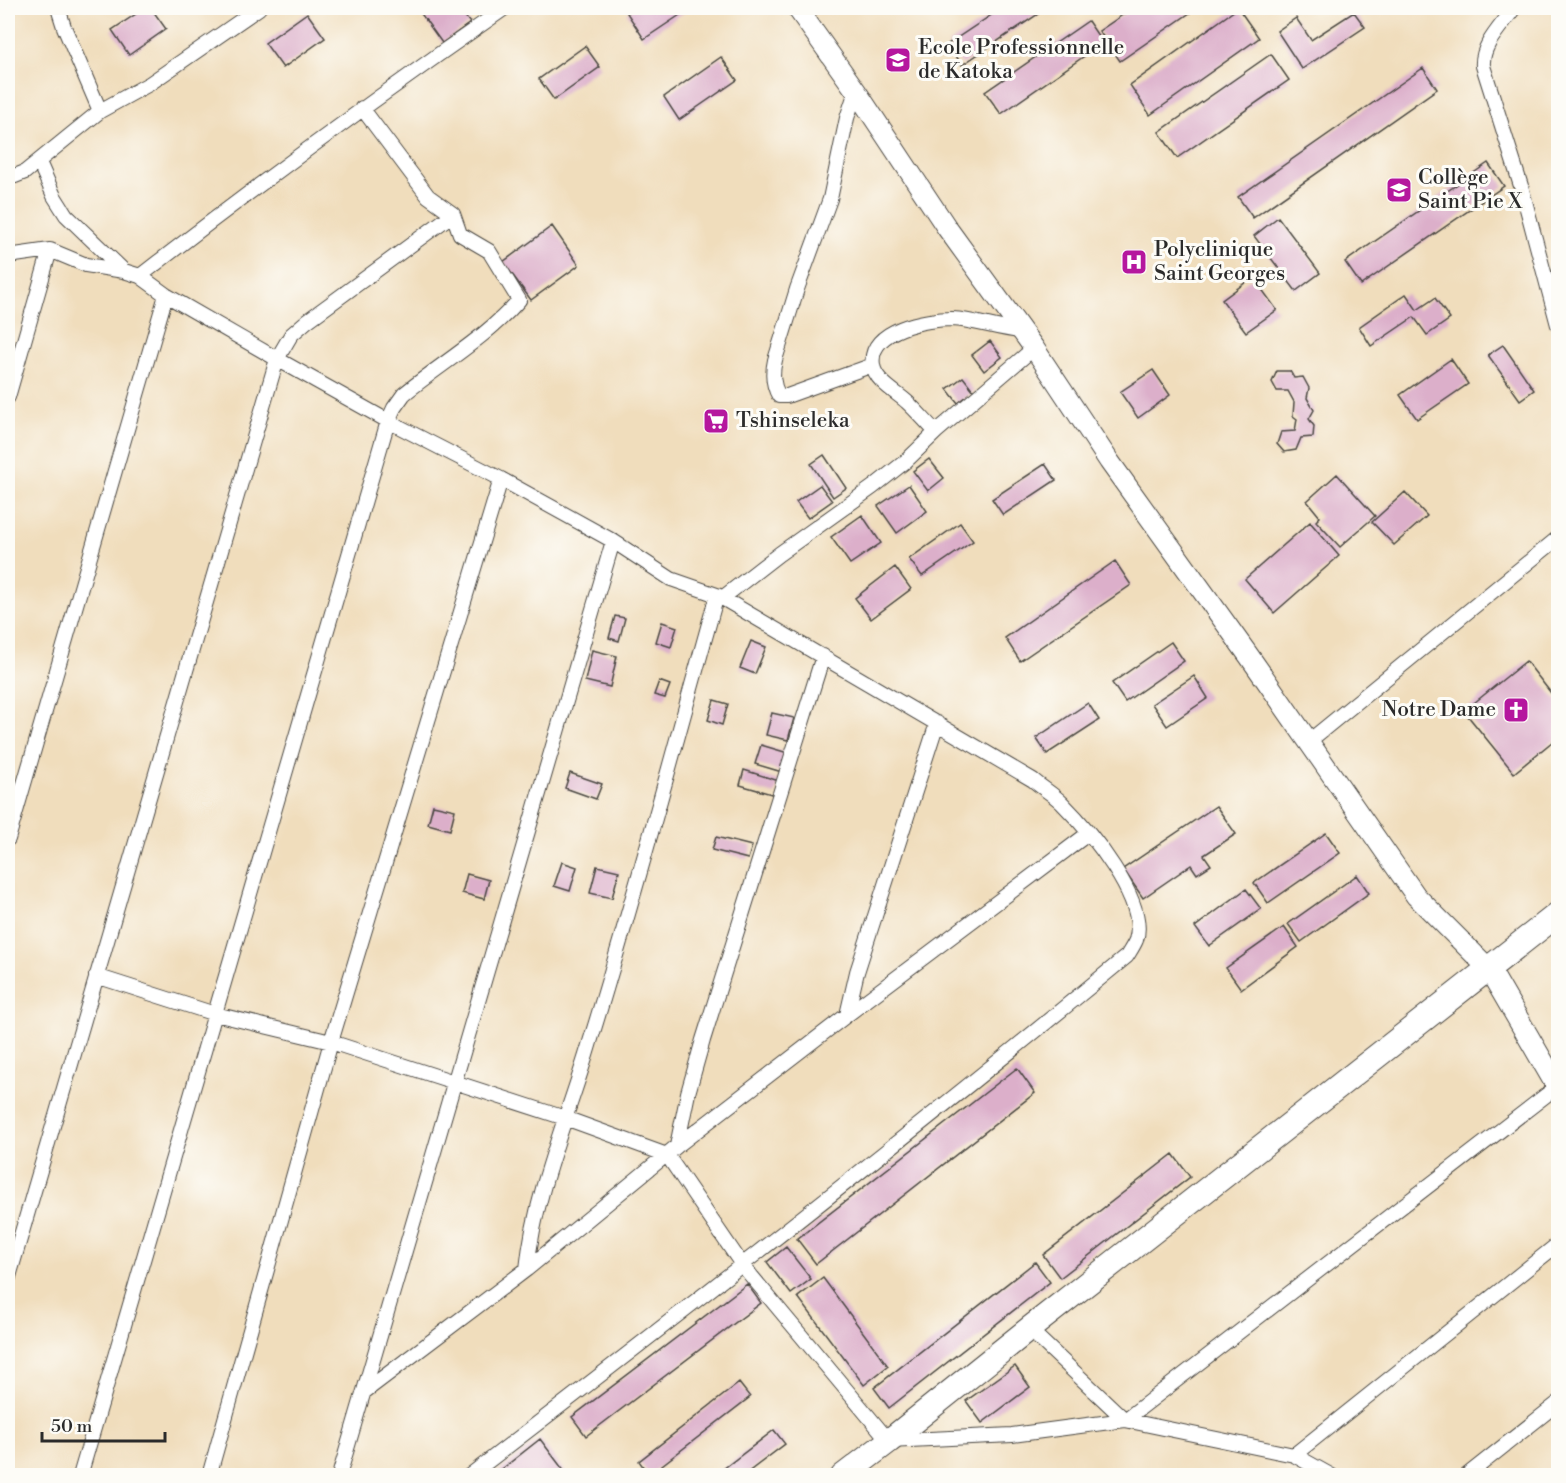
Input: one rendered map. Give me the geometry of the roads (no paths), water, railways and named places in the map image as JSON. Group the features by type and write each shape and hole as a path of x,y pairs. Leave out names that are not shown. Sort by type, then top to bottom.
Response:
{"highway":[{"path":"843,1476 1558,914"}],"main road":[{"path":"1489,969 1558,1087"}],"street":[{"path":"58,8 100,111"},
{"path":"8,174 15,176 26,172 100,111 149,84 259,8"},
{"path":"140,276 363,108 505,8"},
{"path":"1514,8 1482,56 1521,186 1558,325"},
{"path":"806,12 947,228 1034,348 1109,461 1249,656 1416,896 1489,969"},
{"path":"856,91 847,118 830,199 797,290 775,360 772,371 774,387 778,396 787,396 873,365"},
{"path":"80,1476 388,421 404,394 495,323 519,300 489,251 460,234 453,214 428,196 363,108"},
{"path":"39,162 54,196 66,215 124,271"},
{"path":"8,1280 277,359 291,335 307,321 453,214"},
{"path":"8,397 50,250"},
{"path":"8,256 50,250 86,265 140,276 166,295 277,359 388,421 501,479 612,541 671,579 719,597 823,656 1032,780 1060,801 1089,833 1131,895 1137,930 1136,939 1127,956 989,1070 743,1266 469,1476"},
{"path":"8,839 166,295"},
{"path":"936,432 880,378 873,365 875,348 885,337 922,322 954,319 977,322 999,329 1021,331"},
{"path":"527,1269 530,1239 537,1209 590,1042 719,597 906,461 936,432 1034,348"},
{"path":"209,1476 332,1042 501,479"},
{"path":"1308,742 1558,538"},
{"path":"339,1476 612,541"},
{"path":"672,1151 703,1040 823,656"},
{"path":"847,1015 857,972 937,723"},
{"path":"364,1392 527,1269 672,1151 847,1015 1089,833"},
{"path":"96,976 215,1014 332,1042 672,1151 743,1266 889,1441 1012,1434 1125,1420 1294,1455 1332,1476"},
{"path":"1125,1420 1558,1087"},
{"path":"1294,1455 1558,1244"},
{"path":"1029,1329 1125,1420"},
{"path":"1466,1476 1558,1403"}],"place":[{"name":"Ecole Professionnelle de Katoka","path":"898,60"},
{"name":"Collège Saint Pie X","path":"1399,190"},
{"name":"Polyclinique Saint Georges","path":"1134,262"},
{"name":"Tshinseleka","path":"716,421"},
{"name":"Notre Dame","path":"1516,710"}]}
